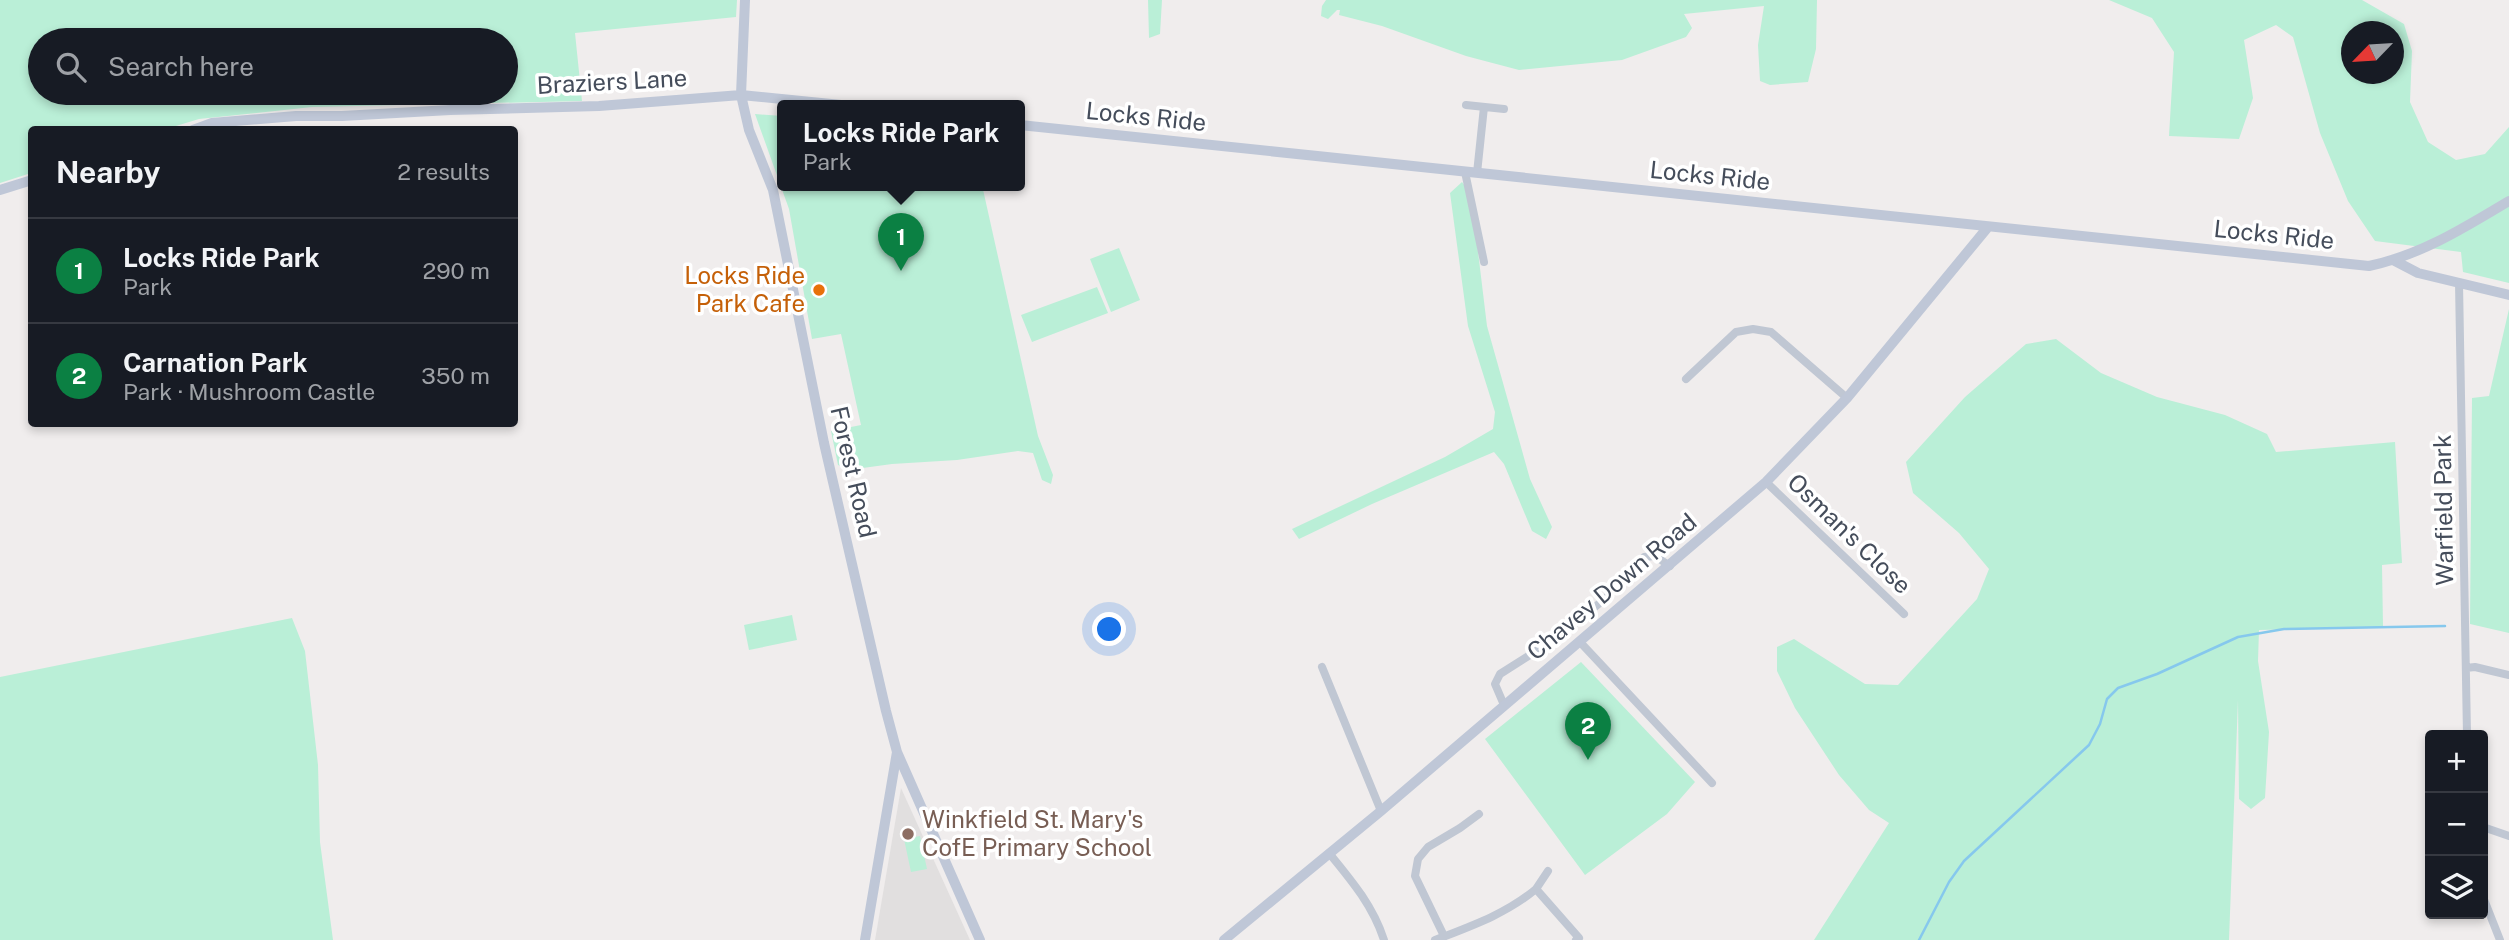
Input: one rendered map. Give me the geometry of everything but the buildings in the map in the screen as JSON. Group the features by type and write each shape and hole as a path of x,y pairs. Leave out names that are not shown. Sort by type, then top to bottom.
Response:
{"main road":[{"name":"Forest Road","path":"745,0 741,95 749,130 773,190 824,443 897,752 980,940"},
{"path":"741,95 791,100"},
{"name":"Braziers Lane","path":"204,126 212,123 296,116 600,106 741,95"},
{"name":"Locks Ride","path":"1025,126 2369,267 2395,261 2447,238 2509,201"},
{"path":"0,190 28,181"},
{"name":"Chavey Down Road","path":"1224,940 1381,811 1766,482 1847,398 1988,227"},
{"path":"2395,261 2418,273 2509,295"},
{"path":"865,940 897,752"}],"street":[{"path":"1466,105 1504,109"},
{"path":"1483,107 1471,172 1484,262"},
{"name":"Warfield Park","path":"2459,284 2467,730"},
{"path":"1686,379 1736,332 1754,329 1771,332 1847,398"},
{"name":"Osman's Close","path":"1766,482 1904,614"},
{"path":"1504,705 1494,684 1500,674 1560,636 1607,597 1644,557 1655,556 1670,566"},
{"path":"1580,642 1712,783"},
{"path":"1322,667 1381,811"},
{"path":"2466,668 2475,667 2509,675"},
{"path":"1479,814 1428,847 1418,859 1415,876 1439,938 1519,903 1536,888 1548,871"},
{"path":"2488,829 2509,836"},
{"path":"1329,853 1366,900 1377,919 1384,940"},
{"path":"1536,888 1579,938 1576,940"},
{"path":"2488,910 2500,940"}],"shaded area":[{"name":"Winkfield St. Mary's CofE Primary School","path":"901,788 970,940 875,940"}],"green space":[{"path":"0,0 737,0 736,17 575,33 582,101 518,102 518,28 28,28 28,105 402,105 312,107 199,119 176,126 28,126 28,174 0,183"},
{"path":"1148,0 1162,0 1160,34 1149,38"},
{"path":"1326,0 1817,0 1816,49 1808,82 1770,85 1760,81 1758,45 1764,6 1684,14 1692,28 1686,37 1622,60 1519,70 1339,15 1340,10 1328,19 1321,16"},
{"path":"2109,0 2362,0 2399,21 2341,21 2341,84 2404,84 2404,24 2412,51 2410,102 2428,142 2456,160 2485,154 2509,127 2509,283 2463,272 2461,252 2375,241 2348,201 2320,133 2293,37 2276,25 2244,40 2253,98 2239,139 2169,136 2174,52 2152,18"},
{"path":"755,114 777,116 777,175"},
{"path":"1462,182 1471,194 1487,326 1530,479 1552,527 1546,539 1532,531 1504,464 1494,452 1372,504 1299,539 1292,529 1445,457 1493,429 1495,412 1468,326 1450,193"},
{"path":"783,191 983,191 1038,436 1053,475 1051,484 1042,480 1033,453 1018,451 957,460 848,470 838,465 831,431 861,425 841,334 812,339 789,209"},
{"path":"1119,248 1140,300 1111,312 1090,259"},
{"path":"1097,287 1108,313 1032,342 1021,315"},
{"path":"2509,309 2509,633 2470,624 2472,398 2489,396"},
{"path":"2056,339 2101,373 2157,397 2225,415 2267,434 2276,452 2395,442 2402,563 2382,565 2383,627 2259,630 2258,661 2269,732 2265,798 2251,809 2239,799 2238,700 2229,940 1814,940 1889,823 1869,810 1839,775 1795,708 1777,671 1777,647 1794,639 1865,684 1898,685 1977,599 1989,569 1959,533 1913,493 1906,462 1965,397 2026,344"},
{"path":"792,615 797,640 749,650 744,625"},
{"path":"292,618 305,651 318,765 320,842 333,940 0,940 0,677"},
{"path":"1581,662 1695,782 1667,814 1585,875 1485,739"},
{"path":"920,836 927,869 911,872 904,839"}],"waterway":[{"path":"1919,940 1949,882 1964,861 2089,745 2100,724 2107,699 2118,688 2157,674 2238,637 2284,629 2445,626"}],"place":[{"name":"Locks Ride Park","path":"901,271"},
{"name":"Locks Ride Park Cafe","path":"819,290"},
{"name":"Carnation Park","path":"1588,760"},
{"name":"Winkfield St. Mary's CofE Primary School","path":"908,834"}]}
